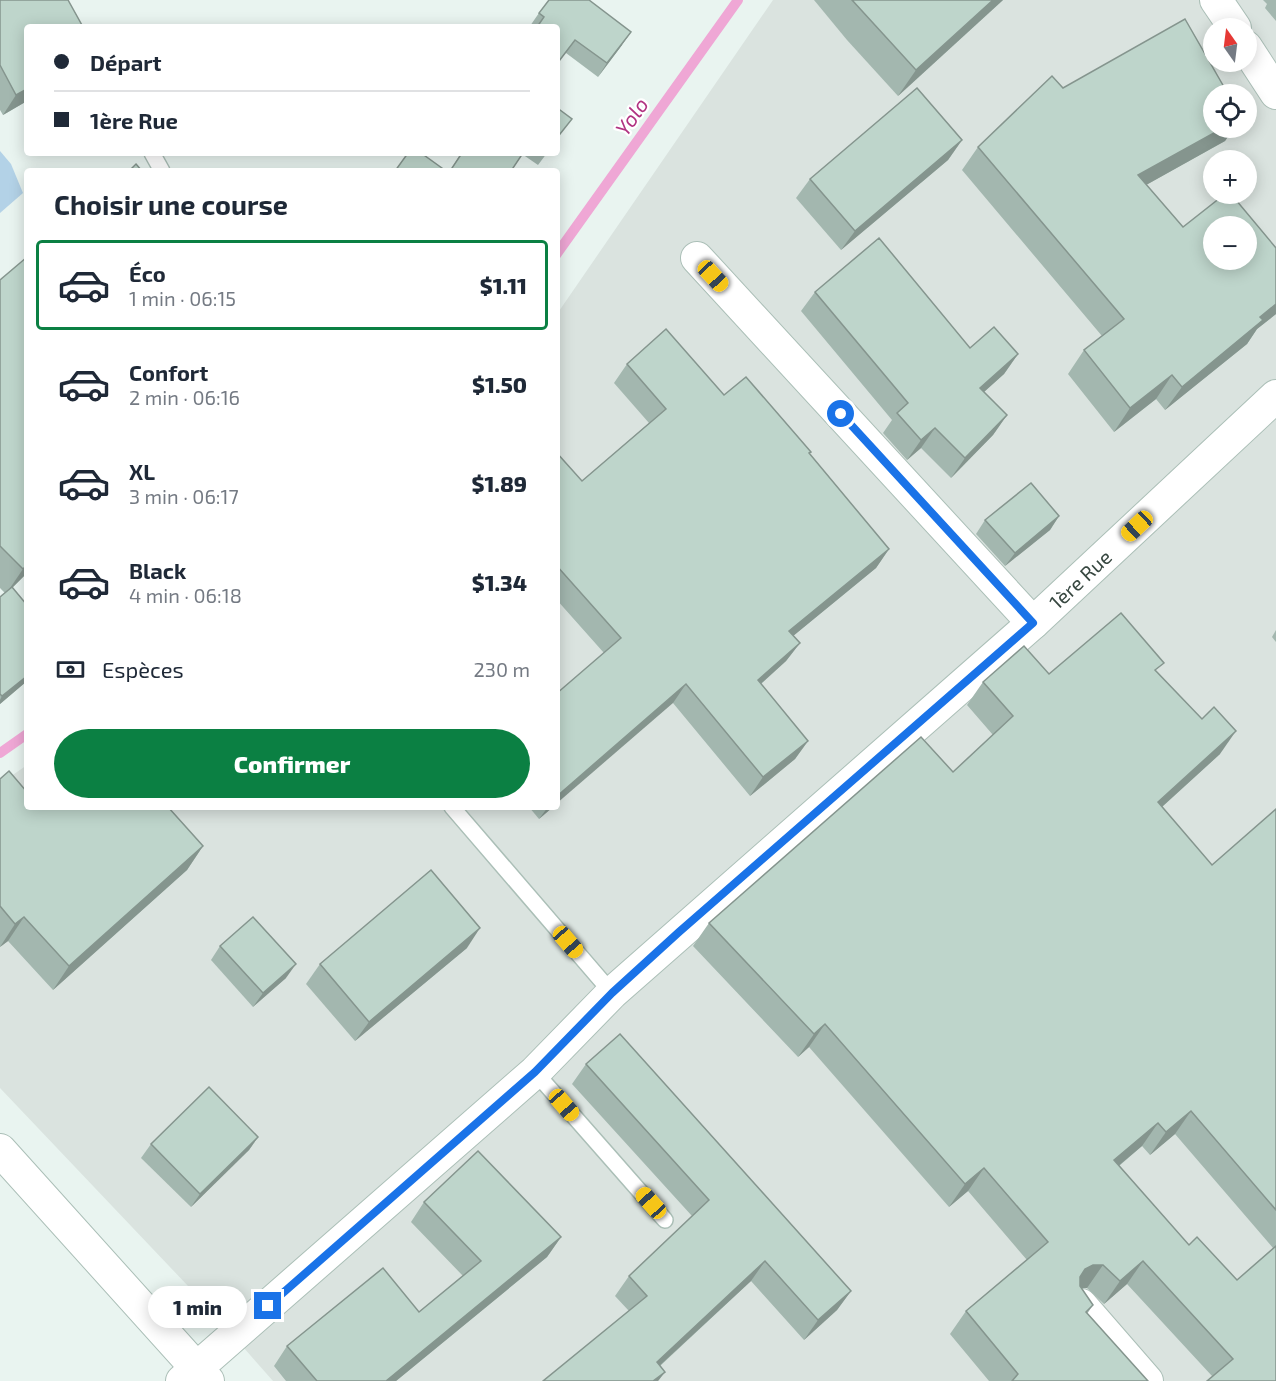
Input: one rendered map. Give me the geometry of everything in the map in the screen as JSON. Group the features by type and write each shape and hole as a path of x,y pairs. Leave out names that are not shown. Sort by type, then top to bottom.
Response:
{"street":[{"path":"1216,0 1228,18"},
{"path":"1257,64 1276,93"},
{"path":"697,258 1033,623"},
{"name":"1ère Rue","path":"195,1377 535,1072 612,993 1033,623 1276,396"},
{"path":"0,1150 195,1377"},
{"path":"1082,1305 1148,1381"}],"lane":[{"path":"455,810 612,993"},
{"path":"535,1072 665,1220"}],"shaded area":[{"path":"773,0 1276,0 1276,1381 273,1381 207,1306 0,1088 0,784 24,767 24,810 560,810 560,310"},
{"path":"0,151 11,164 23,193 0,213"}],"building":[{"path":"0,0 68,0 81,24 24,24 24,91 16,95 0,65"},
{"path":"549,0 589,0 631,32 607,63 575,40 560,60 560,24 539,24 544,17 539,13"},
{"path":"852,0 993,0 916,70"},
{"path":"1185,19 1203,50 1203,72 1215,72 1222,84 1203,84 1203,138 1205,138 1138,175 1183,227 1212,204 1239,204 1249,216 1203,216 1203,270 1257,270 1257,225 1276,248 1276,304 1260,317 1263,320 1182,387 1172,375 1130,408 1084,350 1124,319 978,147 1052,76 1063,88"},
{"path":"917,88 962,140 855,231 810,179"},
{"path":"560,110 572,119 560,134"},
{"path":"406,156 425,156 442,168 397,168"},
{"path":"460,156 521,156 513,168 452,168"},
{"path":"879,238 970,348 994,327 1018,354 980,388 1007,415 965,458 935,428 921,440 897,413 908,403 815,292"},
{"path":"24,260 23,569 0,546 0,280"},
{"path":"666,329 724,395 746,377 811,452 809,453 889,549 789,631 800,643 758,680 808,741 763,777 686,684 560,794 560,691 621,638 560,569 560,456 582,481 666,409 627,364"},
{"path":"1031,483 1059,516 1015,553 985,520"},
{"path":"12,587 24,601 24,678 2,696 0,694 0,597"},
{"path":"1121,613 1164,663 1155,670 1202,719 1214,707 1236,731 1158,802 1212,865 1276,809 1276,1210 1191,1111 1166,1132 1158,1123 1114,1160 1189,1245 1197,1237 1237,1280 1276,1246 1276,1381 1207,1381 1233,1359 1143,1261 1120,1281 1103,1265 1093,1265 1085,1269 1080,1277 1080,1286 1093,1305 1086,1312 1148,1381 1012,1381 1018,1374 966,1311 1048,1242 984,1168 965,1184 825,1024 814,1034 709,923 921,737 953,772 1013,716 983,682 1024,646 1049,674"},
{"path":"9,771 24,788 24,810 171,810 203,846 69,966 24,917 15,924 0,906 0,779"},
{"path":"431,870 480,928 369,1022 320,964"},
{"path":"253,917 296,964 263,993 220,946"},
{"path":"620,1034 851,1291 818,1320 765,1261 657,1362 665,1372 653,1381 543,1381 647,1296 629,1276 709,1200 586,1064"},
{"path":"209,1087 258,1137 200,1194 151,1144"},
{"path":"478,1151 561,1237 386,1381 317,1381 287,1346 383,1268 419,1312 481,1261 424,1202"}],"waterway":[{"name":"Yolo","path":"560,249 738,0"},
{"name":"Yolo","path":"0,753 24,736"}],"route":[{"path":"268,1306 535,1072 612,993 679,932 1033,623 841,414"}]}
